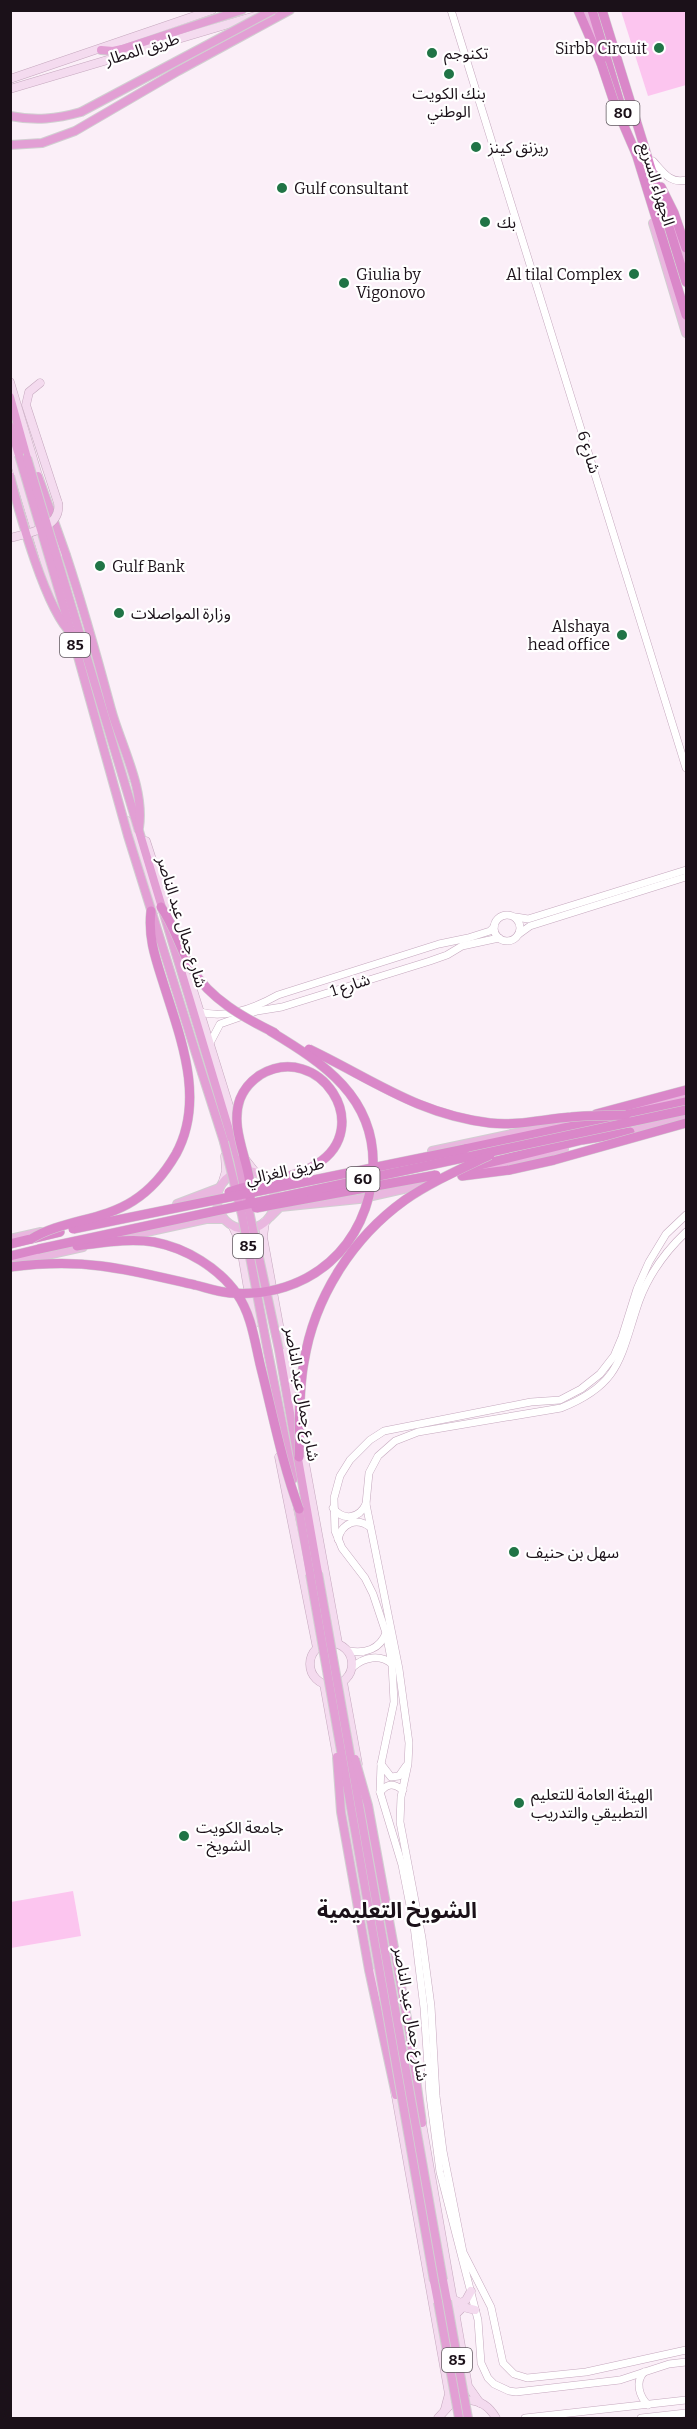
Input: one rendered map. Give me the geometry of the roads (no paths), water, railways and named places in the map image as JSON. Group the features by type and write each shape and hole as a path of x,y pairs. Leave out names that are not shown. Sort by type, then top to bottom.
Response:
{"highway":[{"path":"101,50 123,49 242,10"},
{"path":"10,116 30,120 56,119 81,112 274,10"},
{"path":"10,145 49,141 75,131 290,10"},
{"path":"578,10 590,33 615,105 637,156"},
{"name":"الجهراء السريع","path":"592,10 687,315"},
{"name":"الجهراء السريع","path":"604,10 687,282"},
{"path":"661,187 687,248"},
{"name":"شارع جمال عبد الناصر","path":"10,398 249,1202 299,1457 341,1728 459,2418"},
{"name":"شارع جمال عبد الناصر","path":"10,426 151,911 231,1170 252,1266 341,1728 468,2418"},
{"path":"13,475 24,525 51,602 62,623 72,634"},
{"path":"38,476 94,642 119,736 136,786 141,818 139,831"},
{"path":"10,1265 100,1266 215,1291 250,1293 283,1288 302,1280 336,1257 352,1238 366,1207 372,1183 373,1157 370,1137 363,1116 352,1096 340,1081 308,1054 227,1005 206,988 193,971 176,931 161,907"},
{"path":"31,1239 46,1231 106,1214 133,1201 165,1172 183,1138 189,1116 189,1077 184,1051 152,948 149,928 151,911"},
{"path":"270,1031 350,1070 400,1098 423,1108 458,1118 507,1124 534,1123 571,1117 626,1115"},
{"path":"221,1199 232,1191 241,1188 253,1185 261,1183 296,1173 309,1168 319,1163 333,1150 341,1131 339,1105 329,1086 310,1072 297,1068 273,1069 251,1082 240,1099 238,1124 245,1167 250,1186 249,1202"},
{"path":"554,1125 687,1090"},
{"name":"طريق الغزالي","path":"31,1239 687,1102"},
{"name":"طريق الغزالي","path":"39,1249 222,1214 503,1148 687,1110"},
{"path":"462,1176 509,1170 554,1160 687,1125"},
{"path":"222,1214 436,1175 582,1140 630,1132"},
{"path":"299,1457 300,1389 304,1361 311,1330 334,1278 366,1235 405,1200 503,1148"},
{"name":"60","path":"10,1244 31,1239"},
{"path":"39,1249 48,1250 123,1240 154,1242 178,1250 213,1268 239,1296 251,1325 288,1480 299,1509"},
{"name":"60","path":"10,1256 39,1249"},
{"path":"341,1728 341,1812 369,1970 396,2096"},
{"path":"341,1728 368,1805 410,2035 422,2123"}],"main road":[{"name":"طريق المطار","path":"10,79 101,50 212,10"},
{"name":"طريق المطار","path":"10,89 274,10"},
{"name":"الجهراء السريع","path":"586,10 642,182 687,333"},
{"name":"الجهراء السريع","path":"604,10 687,266"},
{"path":"10,382 139,817 242,1151 256,1173 271,1186 274,1196 274,1207 267,1219 263,1237 338,1643"},
{"path":"10,538 54,522 58,514 58,503 26,405 29,392 40,383"},
{"path":"23,428 40,446"},
{"name":"شارع جمال عبد الناصر","path":"10,448 13,475 147,882 224,1151 226,1162 221,1185"},
{"name":"طريق الغزالي","path":"264,1178 283,1183 687,1096"},
{"path":"233,1227 246,1229 267,1219 280,1207 359,1199 462,1176 687,1118"},
{"path":"664,1123 687,1125"},
{"path":"10,1239 181,1203 221,1185 238,1172 256,1173"},
{"path":"221,1185 217,1204 240,1242 270,1418 317,1648"},
{"name":"طريق الغزالي","path":"10,1265 222,1214"},
{"path":"327,1643 338,1643 349,1651 353,1667 348,1678 343,1682 337,1685 324,1684 315,1678 310,1668 311,1657 317,1648 327,1643"},
{"path":"343,1682 468,2386 480,2403 497,2417"},
{"path":"324,1684 448,2394 440,2415"},
{"path":"452,2299 461,2303 466,2300 471,2291"},
{"path":"455,2316 463,2307 475,2310"},
{"path":"440,2415 462,2400 480,2403"}],"street":[{"path":"185,20 187,10"},
{"name":"شارع 6","path":"450,10 687,768"},
{"path":"653,161 670,179 687,180"},
{"name":"شارع 6","path":"655,662 658,664 687,756"},
{"path":"687,870 528,919 504,915 497,919 494,927 499,938 508,941 530,926 687,877"},
{"path":"516,917 520,925 519,934"},
{"name":"شارع 1","path":"219,1020 261,1005 278,995 439,944 468,938 490,931 494,927"},
{"name":"شارع 1","path":"200,1012 219,1020 282,1007 442,957 462,946 499,938"},
{"path":"439,944 446,949 442,957"},
{"path":"278,995 278,1001 282,1007"},
{"path":"210,1042 219,1020"},
{"path":"687,1215 666,1234 650,1262 637,1289 614,1356 600,1374 581,1389 560,1400 531,1402 384,1431 370,1440 350,1460 337,1486 333,1508 333,1521 338,1539 369,1585 386,1633 392,1664 394,1702 381,1764 380,1792 402,1865 414,1926 440,2172 478,2320 481,2363 488,2378 500,2388 508,2391 620,2380 669,2364 687,2362"},
{"path":"431,2074 430,2007 422,1938 400,1822 409,1743 394,1633 366,1504 367,1484 373,1465 383,1450 403,1436 561,1408 594,1391 621,1360 640,1299 656,1269 675,1242 687,1232"},
{"path":"666,1234 667,1240 675,1242"},
{"path":"650,1262 655,1265 656,1269"},
{"path":"333,1508 341,1515 351,1517 360,1513 366,1504"},
{"path":"338,1539 344,1527 352,1522 362,1522 370,1527"},
{"path":"349,1651 361,1652 377,1647 386,1633"},
{"path":"353,1667 362,1660 378,1657 392,1664"},
{"path":"381,1764 391,1777 395,1777 399,1776 408,1764"},
{"path":"380,1792 392,1784 403,1790"},
{"path":"432,2089 463,2252 491,2307 501,2357 507,2369 521,2377 586,2372 687,2350"},
{"path":"644,2372 639,2382 641,2395 648,2405"},
{"path":"559,2373 557,2382 561,2387"},
{"path":"548,2374 554,2382 551,2388"},
{"path":"632,2376 636,2382 637,2395 633,2406"},
{"path":"525,2418 583,2415 687,2400"},
{"path":"641,2418 687,2414"}],"place":[{"name":"Sirbb Circuit","path":"659,48"},
{"name":"تكنوجم","path":"432,53"},
{"name":"بنك الكويت الوطني","path":"449,74"},
{"name":"ريزنق كينز","path":"476,147"},
{"name":"Gulf consultant","path":"282,188"},
{"name":"بك","path":"485,222"},
{"name":"Al tilal Complex","path":"634,274"},
{"name":"Giulia by Vigonovo","path":"344,283"},
{"name":"Gulf Bank","path":"100,566"},
{"name":"وزارة المواصلات","path":"119,613"},
{"name":"Alshaya head office","path":"622,635"},
{"name":"سهل بن حنيف","path":"514,1552"},
{"name":"الهيئة العامة للتعليم التطبيقي والتدريب","path":"519,1803"},
{"name":"جامعة الكويت - الشويخ","path":"184,1836"}],"district":[{"name":"الشويخ التعليمية","path":"397,1910"}]}
